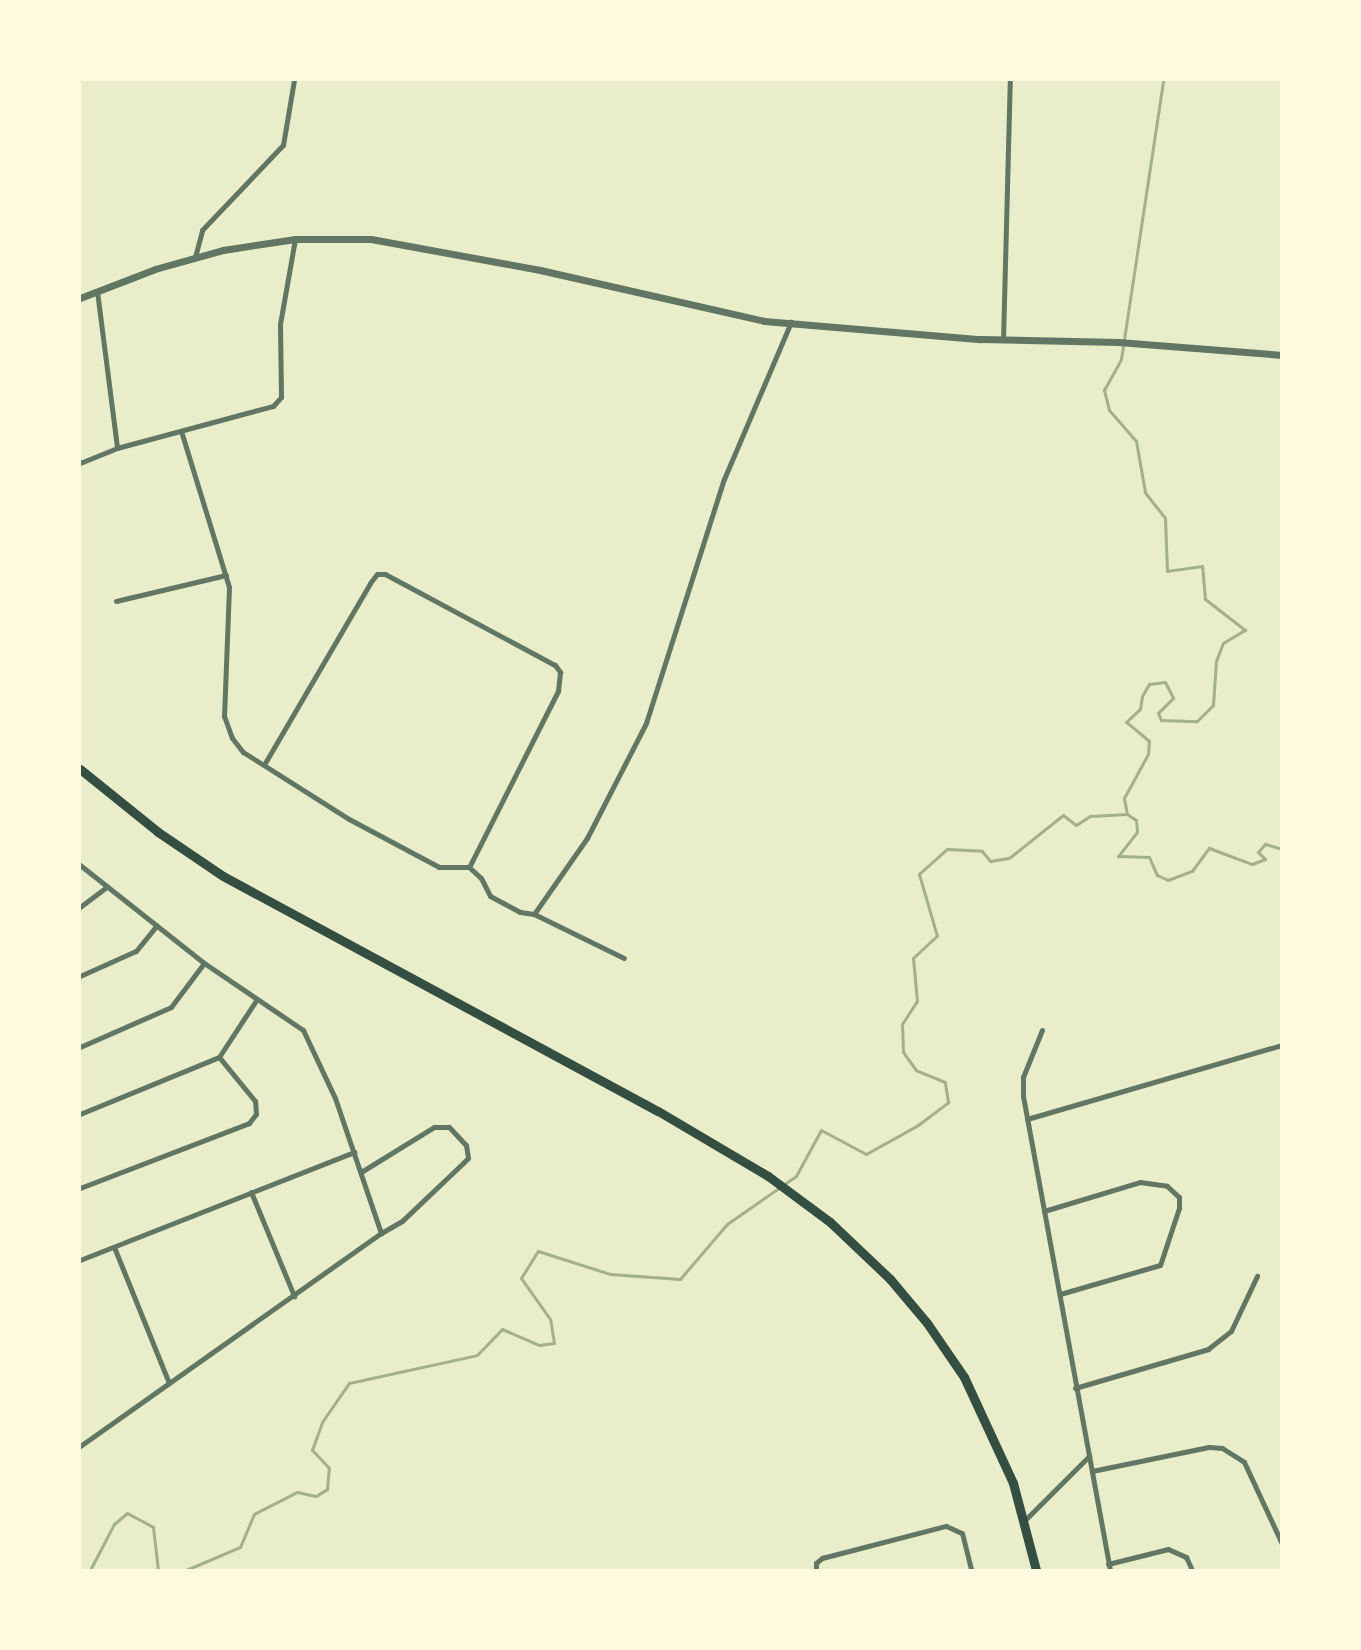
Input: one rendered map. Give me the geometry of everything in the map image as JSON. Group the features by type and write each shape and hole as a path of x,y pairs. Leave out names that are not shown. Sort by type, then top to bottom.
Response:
{"main road":[{"path":"80,769 158,832 223,876 658,1111 803,1201 864,1253 927,1323 964,1377 990,1427 1025,1520 1036,1570"}],"street":[{"path":"195,257 202,230 283,145 294,80"},
{"path":"1003,340 1010,80"},
{"path":"80,463 117,448 273,406 281,397 280,324 296,239"},
{"path":"80,298 195,257 296,239 370,239 405,243 764,321 1003,340 1118,342 1128,345 1281,356"},
{"path":"97,291 117,448"},
{"path":"534,914 586,838 646,723 724,478 791,322"},
{"path":"181,431 226,576 226,728 243,752 265,763 349,819 439,867 469,867 481,878 490,896 520,912 534,914 624,958"},
{"path":"265,763 370,583 377,574 385,574 555,665 560,672 558,691 469,867"},
{"path":"116,601 226,576"},
{"path":"80,865 204,963 303,1030 310,1041 354,1152 381,1233"},
{"path":"80,907 107,887"},
{"path":"80,976 136,951 157,926"},
{"path":"80,1047 171,1007 204,963"},
{"path":"80,1114 219,1057 258,999"},
{"path":"1042,1030 1023,1077 1027,1119 1109,1567 1168,1549 1186,1557 1192,1570"},
{"path":"1027,1119 1281,1045"},
{"path":"80,1188 249,1123 256,1114 255,1101 219,1057"},
{"path":"80,1446 381,1233 402,1221 464,1163 468,1158 466,1145 449,1128 434,1127 361,1172"},
{"path":"80,1260 354,1152"},
{"path":"1044,1211 1140,1182 1167,1186 1179,1197 1179,1208 1160,1265 1060,1294"},
{"path":"250,1192 294,1296"},
{"path":"114,1247 169,1383"},
{"path":"1075,1388 1208,1349 1231,1331 1257,1276"},
{"path":"1092,1471 1209,1447 1222,1448 1244,1462 1281,1544"},
{"path":"1025,1520 1089,1456"},
{"path":"816,1570 816,1563 822,1558 946,1526 962,1533 971,1570"}],"waterway":[{"path":"1127,814 1124,798 1148,754 1149,741 1126,722 1140,709 1142,696 1149,684 1165,682 1173,698 1158,713 1161,720 1197,721 1213,705 1216,661 1223,643 1245,630 1205,599 1202,566 1167,571 1165,518 1145,492 1136,441 1109,410 1104,390 1121,359 1163,80"},
{"path":"186,1570 240,1547 254,1514 297,1492 316,1496 327,1489 329,1468 312,1450 322,1422 349,1383 477,1355 502,1329 539,1345 554,1343 550,1319 521,1278 538,1251 610,1274 680,1279 727,1224 796,1176 821,1130 866,1154 918,1125 948,1102 945,1082 916,1070 903,1052 902,1024 917,1001 913,958 937,936 919,874 947,849 982,851 990,861 1009,858 1063,815 1076,825 1090,816 1127,814 1136,820 1137,832 1118,856 1149,857 1157,875 1168,880 1192,871 1209,848 1252,864 1265,859 1258,852 1265,844 1282,849"},
{"path":"90,1570 114,1524 127,1513 153,1527 158,1570"}]}
